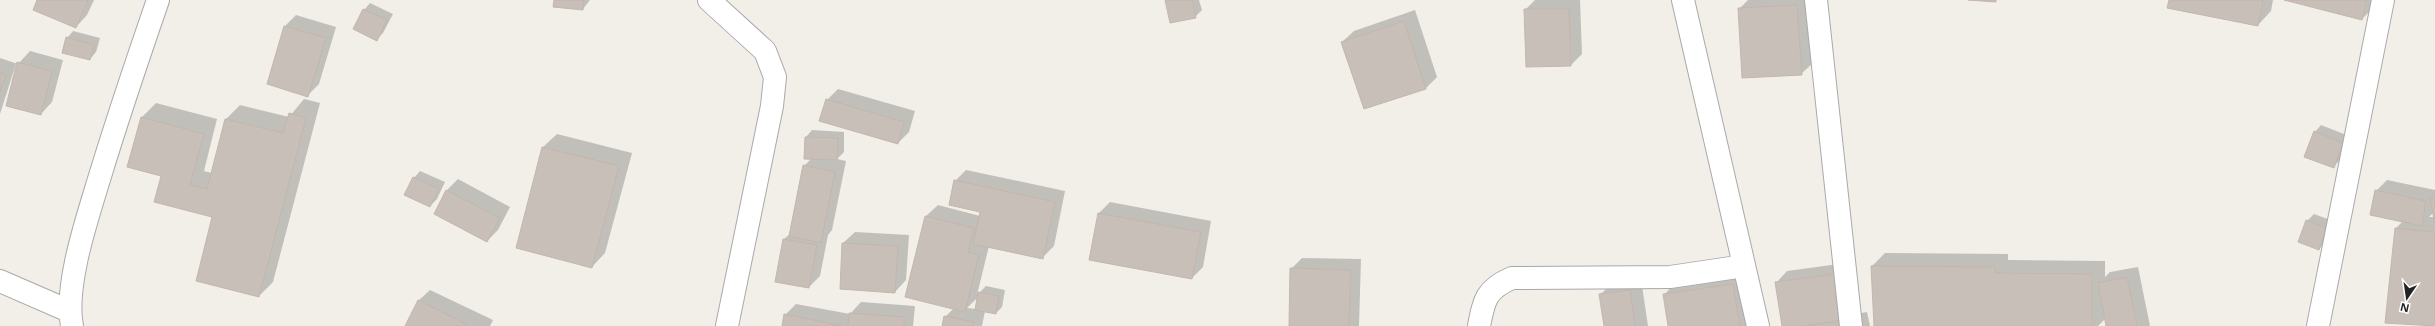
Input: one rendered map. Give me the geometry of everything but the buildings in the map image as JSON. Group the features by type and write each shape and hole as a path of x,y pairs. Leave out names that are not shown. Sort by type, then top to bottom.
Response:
{"street":[{"path":"0,281 70,318 82,235 126,92 158,0"},
{"path":"709,0 765,51 775,77 772,106 728,326"},
{"path":"1683,0 1758,326"},
{"path":"1816,0 1852,326"},
{"path":"2318,326 2383,0"},
{"path":"1479,326 1484,302 1495,285 1512,278 1670,277 1744,266"}]}
